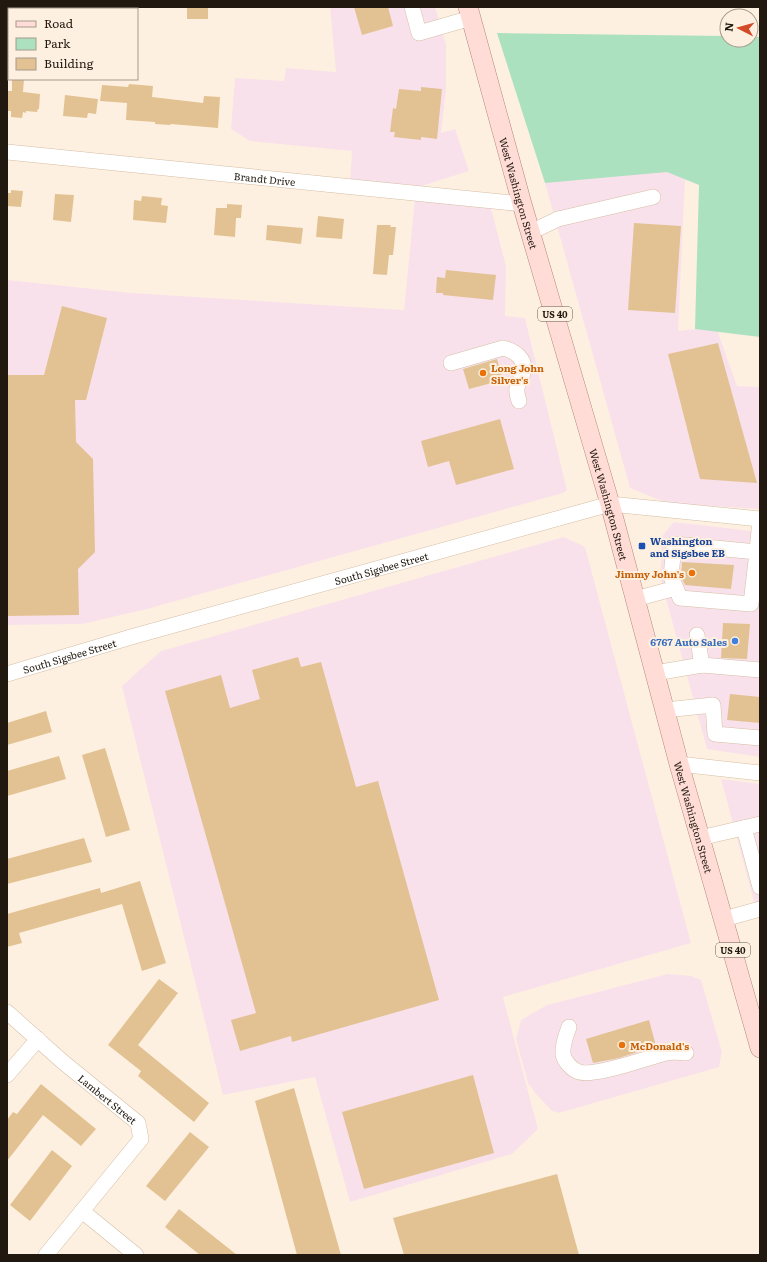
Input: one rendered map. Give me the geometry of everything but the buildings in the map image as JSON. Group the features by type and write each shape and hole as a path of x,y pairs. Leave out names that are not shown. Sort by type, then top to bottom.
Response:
{"main road":[{"name":"West Washington Street","path":"470,12 522,204 610,504 679,764 760,1048"}],"street":[{"path":"412,7 419,33 470,12"},
{"name":"Brandt Drive","path":"7,152 522,204"},
{"path":"530,232 558,219 652,197"},
{"path":"451,363 503,348 512,350 520,357 524,364 524,373 517,389 519,401"},
{"name":"South Sigsbee Street","path":"7,674 139,635 610,504 760,519"},
{"path":"757,552 674,544 671,577 680,598 751,604 757,552 760,519"},
{"path":"635,599 676,588"},
{"path":"697,634 702,665"},
{"path":"655,673 702,665 760,670"},
{"path":"665,710 713,705 716,734 760,738"},
{"path":"679,764 760,773"},
{"path":"700,838 760,824"},
{"path":"744,828 760,887"},
{"path":"724,919 760,908"},
{"name":"Lambert Street","path":"7,1012 63,1062 138,1123 141,1139 46,1255"},
{"path":"569,1027 563,1055 571,1068 580,1072 589,1073 606,1070 666,1053 686,1053"},
{"path":"7,1075 38,1039"},
{"path":"82,1211 136,1255"}],"shaded area":[{"path":"330,7 435,7 446,44 446,89 441,133 455,129 469,171 412,189 350,184 352,151 250,141 231,129 235,78 284,81 286,68 336,72"},
{"path":"669,166 685,178 678,331 716,327 737,386 760,387 760,509 667,503 630,488 545,183"},
{"path":"415,198 491,208 506,266 505,316 525,318 567,490 563,493 147,609 82,624 7,625 7,280 132,293 404,310"},
{"path":"674,522 760,532 760,757 707,749 660,577 663,535"},
{"path":"564,537 585,547 691,943 503,997 538,1129 512,1154 350,1202 315,1077 223,1095 122,686 161,651"},
{"path":"721,779 760,784 760,924"},
{"path":"668,974 691,976 701,980 722,1052 719,1067 559,1113 552,1111 528,1083 516,1039 521,1020 547,1005"}],"green space":[{"path":"497,33 719,36 719,48 759,48 760,37 760,337 695,329 699,185 667,172 545,183"}],"place":[{"name":"Long John Silver's","path":"483,373"},
{"name":"Washington and Sigsbee EB","path":"642,546"},
{"name":"Jimmy John's","path":"692,573"},
{"name":"6767 Auto Sales","path":"735,641"},
{"name":"McDonald's","path":"622,1045"}]}
